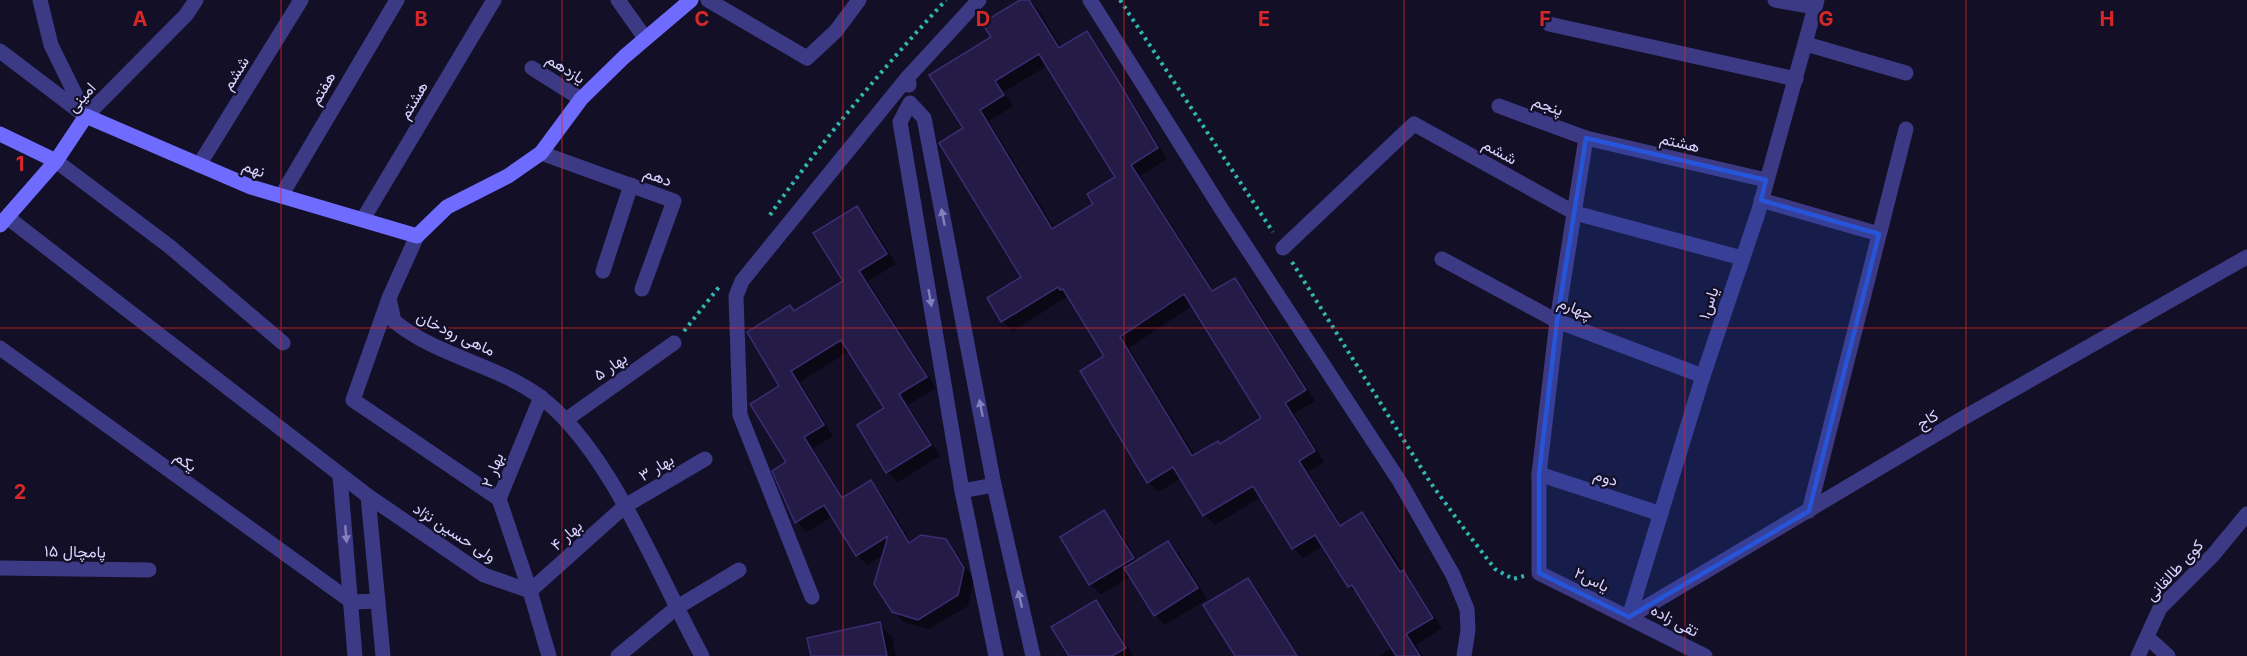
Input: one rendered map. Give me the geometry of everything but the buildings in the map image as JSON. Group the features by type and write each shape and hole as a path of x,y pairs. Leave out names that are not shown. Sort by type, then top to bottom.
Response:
{"main road":[{"path":"417,236 447,207 508,176 541,153 581,99 645,38 691,0"},
{"name":"امینی","path":"4,221 56,161 86,116"},
{"name":"نهم","path":"86,116 251,187 417,236"},
{"path":"0,134 56,161"}],"street":[{"path":"40,0 51,45 86,116"},
{"name":"امینی","path":"86,116 186,15 196,0"},
{"name":"ششم","path":"199,165 302,0"},
{"name":"هفتم","path":"280,196 397,0"},
{"name":"هشتم","path":"363,219 495,0"},
{"path":"618,0 645,38"},
{"path":"708,0 807,58 836,32 859,0"},
{"path":"812,597 740,415 736,296 742,281 908,77 979,0"},
{"path":"1090,0 1222,210 1400,482 1453,575 1467,609 1468,630 1464,656"},
{"path":"1775,0 1816,3"},
{"name":"یاس۱","path":"1629,616 1703,376 1761,200 1816,3"},
{"path":"1549,24 1796,79"},
{"path":"1806,44 1906,73"},
{"path":"0,51 86,116"},
{"name":"یازدهم","path":"532,68 581,99"},
{"path":"908,77 910,103 900,122 962,491 996,656"},
{"path":"910,103 924,118 994,485 1033,656"},
{"name":"پنجم","path":"1498,106 1586,138"},
{"name":"ششم","path":"1283,248 1414,124 1575,213 1742,258"},
{"path":"1809,511 1906,129"},
{"path":"1539,573 1539,474 1557,321 1586,138"},
{"name":"هشتم","path":"1586,138 1766,180"},
{"name":"دهم","path":"541,153 674,201 642,289"},
{"path":"56,161 169,246 283,343"},
{"path":"603,271 631,185"},
{"path":"1761,200 1879,234"},
{"name":"ولی حسین نژاد","path":"4,221 368,496 484,575 530,591"},
{"path":"417,236 389,298 353,400 499,499"},
{"name":"کاج","path":"1629,616 1965,417 2247,257"},
{"name":"چهارم","path":"1443,259 1557,321 1703,376"},
{"name":"ماهی رودخان","path":"389,298 394,321 405,331 516,380 567,419 591,449 625,506 702,656"},
{"name":"بهار ۵","path":"567,419 674,343"},
{"name":"یکم","path":"0,348 352,602"},
{"name":"بهار ۲","path":"530,591 499,499 540,397"},
{"name":"بهار ۳","path":"625,506 705,459"},
{"name":"دوم","path":"1539,474 1661,514"},
{"path":"340,476 355,656"},
{"path":"962,491 994,485"},
{"path":"368,496 383,656"},
{"name":"بهار ۴","path":"530,591 625,506"},
{"name":"کوی طالقانی","path":"2138,656 2160,608 2244,522"},
{"name":"پامچال ۱۵","path":"0,568 149,570"},
{"path":"618,656 676,608 739,570"},
{"name":"یاس۲","path":"1539,573 1629,616"},
{"path":"530,591 549,656"},
{"path":"352,602 378,601"},
{"name":"تقی زاده","path":"1629,616 1705,656"},
{"path":"2147,637 2168,656"}],"path":[{"path":"1120,0 1283,248 1430,482 1495,569 1513,579 1539,573"}],"highlighted area":[{"path":"1586,138 1766,180 1761,200 1879,234 1809,511 1629,617 1539,573 1539,474 1557,321"}]}
